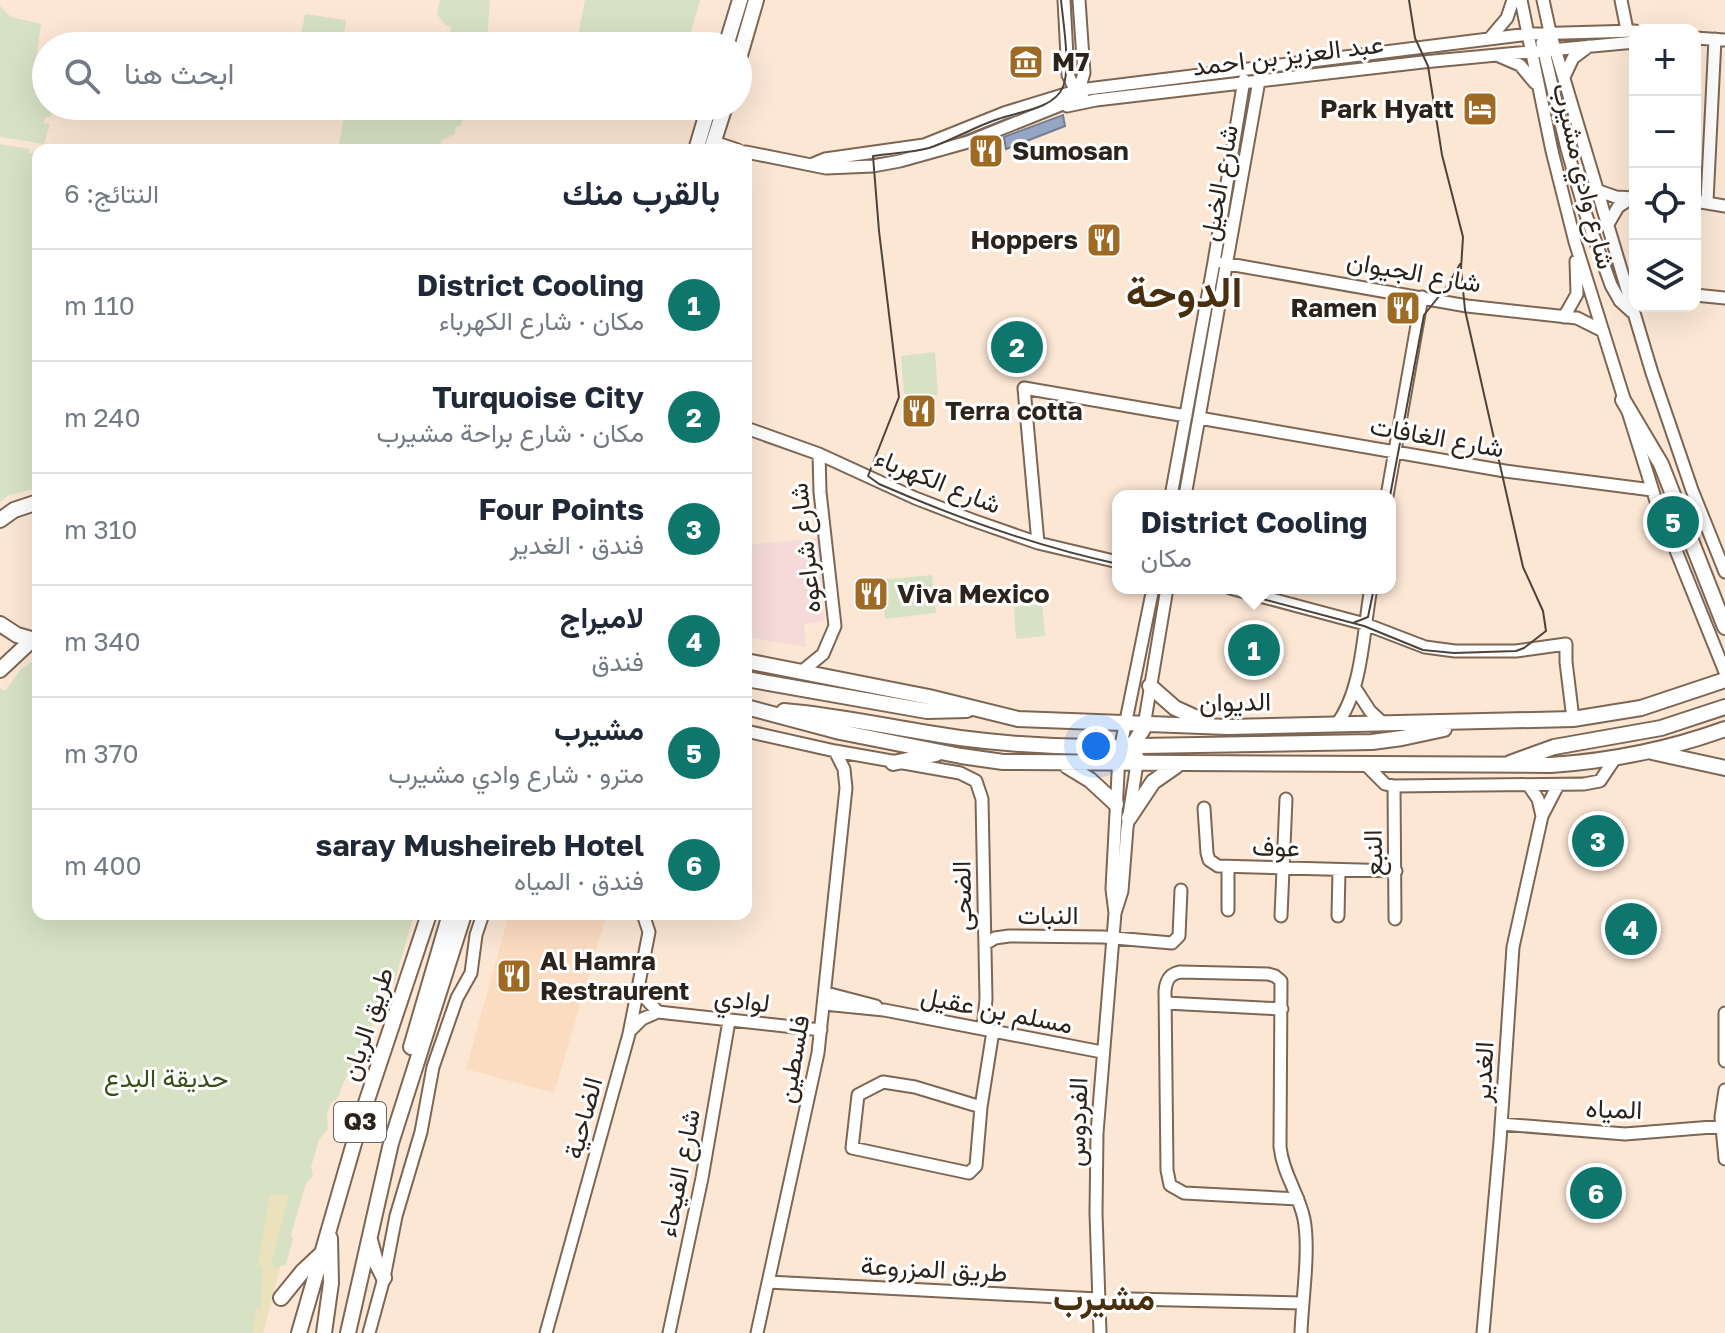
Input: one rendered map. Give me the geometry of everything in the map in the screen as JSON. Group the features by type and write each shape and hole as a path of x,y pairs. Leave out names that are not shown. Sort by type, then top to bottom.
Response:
{"main road":[{"path":"730,32 740,0"},
{"path":"747,32 756,0"},
{"path":"698,144 705,120"},
{"path":"714,144 721,120"},
{"path":"1623,400 1661,464 1725,627"},
{"path":"0,520 14,510 32,504"},
{"path":"0,624 17,635 32,639"},
{"path":"0,670 32,643"},
{"name":"الديوان","path":"752,662 1030,720 1145,726 1573,719 1641,708 1725,680"},
{"path":"752,680 927,711 972,709"},
{"path":"1150,686 1181,712 1228,727"},
{"path":"1503,767 1554,747 1661,728 1725,707"},
{"path":"752,708 840,717 995,742 1120,747 1134,743 1145,726"},
{"path":"752,708 840,732 944,753 1003,762 1063,764 1503,767 1576,764 1647,751 1725,729"},
{"path":"1119,764 1128,750 1140,746 1386,741 1465,723"},
{"path":"1647,751 1725,768"},
{"path":"893,763 944,753"},
{"path":"1063,764 1090,780 1116,804"},
{"path":"1129,818 1153,782 1181,764"},
{"name":"طريق الريان","path":"299,1333 329,1226 427,920"},
{"path":"400,1110 411,1049 448,920"},
{"name":"Q3","path":"348,1333 400,1110 462,920"},
{"path":"324,1333 331,1283 329,1226"},
{"path":"370,1236 373,1254 384,1278"},
{"path":"281,1298 321,1255"}],"street":[{"path":"1064,0 1068,75 1079,90 1096,100"},
{"path":"1079,0 1083,79 1079,90"},
{"path":"1490,39 1507,18 1513,0"},
{"path":"1521,0 1529,34 1544,49 1586,215 1611,285 1620,301 1629,306"},
{"path":"1543,0 1550,32 1544,49"},
{"path":"1621,0 1629,24"},
{"name":"عبد العزيز بن احمد","path":"813,164 825,159 924,145 1004,113 1079,90 1529,34 1629,30"},
{"path":"1720,39 1713,55 1701,201 1725,206"},
{"path":"1701,41 1713,55"},
{"name":"عبد العزيز بن احمد","path":"1051,109 1096,100 1544,49 1629,42"},
{"path":"1565,76 1577,54 1599,44"},
{"name":"شارع وادي مشيرب","path":"1544,49 1565,76 1596,190 1629,286"},
{"name":"شارع وادي مشيرب","path":"1544,49 1541,97 1575,242 1652,490 1725,672"},
{"path":"1494,55 1523,67 1541,97"},
{"path":"1083,65 1096,81 1115,86"},
{"name":"شارع الخيل","path":"1186,490 1262,66"},
{"name":"شارع الخيل","path":"1172,490 1246,68"},
{"name":"عبد العزيز بن احمد","path":"752,153 836,168 900,161 968,142 1051,109 1075,97 1079,90"},
{"path":"1596,190 1629,197"},
{"path":"1607,226 1614,212 1629,201"},
{"path":"1564,317 1573,304 1578,288 1575,242"},
{"name":"شارع الجيوان","path":"1214,262 1467,306 1584,320 1603,331"},
{"path":"1701,296 1725,298"},
{"path":"1388,490 1422,297"},
{"name":"شارع وادي مشيرب","path":"1639,312 1692,490 1725,572"},
{"path":"1038,543 1024,388 1186,416"},
{"name":"شارع الغافات","path":"1199,418 1574,482 1652,490"},
{"path":"1197,432 1215,421"},
{"name":"شارع الكهرباء","path":"752,430 819,454 915,498 1038,543 1112,561"},
{"name":"شارع شراعوه","path":"801,672 823,654 835,626 820,492 819,454"},
{"path":"1119,764 1124,725 1152,594"},
{"path":"1137,765 1166,594"},
{"path":"1252,594 1365,624 1425,647 1455,651 1516,651 1566,644 1573,719"},
{"path":"1336,725 1349,705 1355,688 1370,594"},
{"path":"1355,688 1364,704 1384,724"},
{"path":"752,732 893,763"},
{"name":"فلسطين","path":"835,751 844,769 846,788"},
{"name":"فلسطين","path":"757,1333 811,1092 825,998 846,788 851,771 861,757"},
{"path":"1366,765 1385,784 1394,786 1592,784 1600,781 1616,757"},
{"name":"الضحى","path":"893,763 960,773 976,781 982,799 988,1030 976,1166 969,1173 852,1148 858,1095 883,1082 915,1087 981,1107"},
{"name":"الفردوس","path":"1100,1333 1096,1186 1102,1052 1115,913 1112,889 1119,764"},
{"name":"الفردوس","path":"1115,913 1122,891 1137,765"},
{"name":"الغدير","path":"1483,1333 1513,947 1542,816 1558,785"},
{"name":"النبع","path":"1394,786 1395,919"},
{"path":"1529,786 1538,799 1542,816"},
{"path":"1281,916 1286,799"},
{"name":"عوف","path":"1204,808 1209,860 1218,866 1396,871"},
{"path":"1228,867 1228,910"},
{"path":"1338,916 1339,871"},
{"name":"النبات","path":"985,944 995,938 1009,936 1175,941 1179,936 1181,890"},
{"path":"369,1333 396,1216 421,1132 433,1067 461,990 473,967 476,935 481,920"},
{"name":"الضاحية","path":"546,1333 629,1034 649,932 645,920"},
{"path":"1298,1199 1188,1194 1170,1185 1167,1170 1166,982 1176,973 1268,974 1281,981 1280,1147 1286,1176 1298,1199 1305,1225 1301,1333"},
{"path":"629,1034 642,1019 658,1012 646,999 639,984"},
{"name":"مسلم بن عقيل","path":"825,998 858,1000 884,1010 1102,1052"},
{"path":"1166,1003 1282,1009"},
{"name":"لوادي","path":"658,1012 821,1030"},
{"path":"1725,1013 1725,1061"},
{"name":"شارع الفيحاء","path":"669,1333 702,1178 729,1021"},
{"path":"1725,1090 1721,1107 1725,1159"},
{"name":"المياه","path":"1501,1124 1625,1134 1723,1126"},
{"name":"طريق المزروعة","path":"768,1282 1098,1299"},
{"path":"1131,1299 1302,1303"}],"shaded area":[{"path":"818,538 824,621 804,624 806,647 752,638 752,544"},
{"path":"507,920 605,920 554,1093 466,1069"}],"green space":[{"path":"440,0 490,0 488,32 450,32 451,27 445,25 437,14"},
{"path":"585,0 700,0 691,32 579,32"},
{"path":"0,6 11,17 41,24 40,32 32,32 32,120 45,120 44,123 50,124 44,144 0,137"},
{"path":"305,14 346,20 344,32 302,32"},
{"path":"343,120 462,120 461,126 456,126 455,134 440,144 339,144"},
{"path":"0,144 29,149 32,154 32,489 9,495 0,502"},
{"path":"935,352 938,395 904,394 901,356"},
{"path":"932,575 936,613 885,619 880,580"},
{"path":"1042,604 1045,636 1016,639 1014,607"},
{"name":"حديقة البدع","path":"32,662 32,920 412,920 394,984 387,982 367,1041 350,1067 337,1099 330,1104 328,1129 319,1140 311,1167 313,1176 306,1183 286,1265 280,1266 263,1333 0,1333 0,688 5,691 21,669"}],"sand":[{"path":"270,1195 289,1195 271,1265 280,1268 263,1333 253,1333 256,1307 261,1308 263,1266 258,1265"}],"water":[{"path":"1063,115 1065,126 1006,149 1004,137"}],"tram line":[{"path":"1061,0 1066,68 1063,87 1052,100 1034,109 989,122 929,148 873,156 899,397 868,476 879,484 967,520 1057,549 1112,563"},
{"path":"1244,594 1364,626 1423,650 1454,653 1516,651 1546,631 1543,611 1523,567 1465,310 1461,269 1463,237 1442,155 1428,66 1415,38 1409,0"},
{"path":"1391,490 1424,315 1460,264"},
{"path":"1353,623 1368,617 1373,594"}],"place":[{"name":"M7","path":"1026,62"},
{"name":"Park Hyatt","path":"1480,109"},
{"name":"Sumosan","path":"986,151"},
{"name":"Hoppers","path":"1104,240"},
{"name":"Ramen","path":"1403,308"},
{"name":"Turquoise City","path":"1017,347"},
{"name":"Terra cotta","path":"919,411"},
{"name":"مشيرب","path":"1673,522"},
{"name":"Viva Mexico","path":"871,594"},
{"name":"District Cooling","path":"1254,650"},
{"name":"Four Points","path":"1598,841"},
{"name":"لاميراج","path":"1631,929"},
{"name":"Al Hamra Restraurent","path":"514,976"},
{"name":"saray Musheireb Hotel","path":"1596,1193"}],"district":[{"name":"الدوحة","path":"1184,292"},
{"name":"مشيرب","path":"1104,1298"}]}
